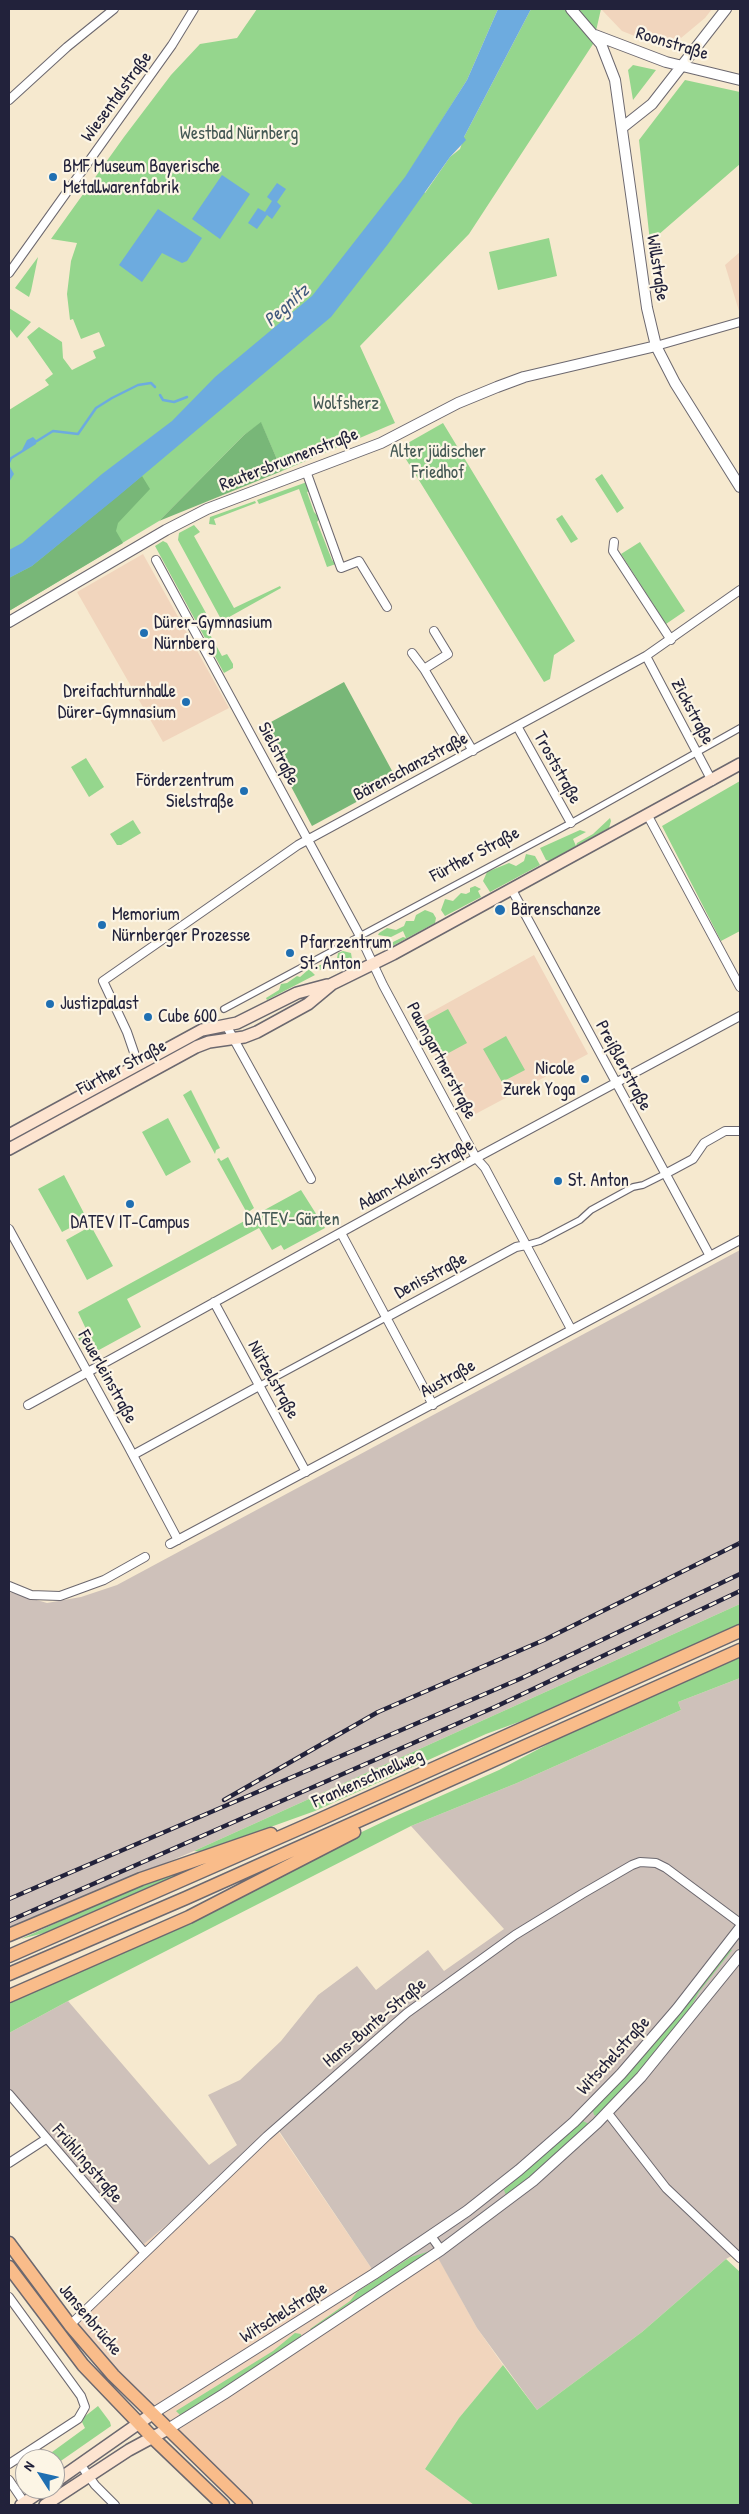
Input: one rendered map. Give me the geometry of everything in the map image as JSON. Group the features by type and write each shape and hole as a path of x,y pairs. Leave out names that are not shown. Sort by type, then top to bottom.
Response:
{"main road":[{"name":"Fürther Straße","path":"9,1135 202,1030 245,1020 297,993 332,984 373,964 648,816 740,764"},
{"name":"Fürther Straße","path":"9,1149 196,1047 209,1042 253,1034 308,1004 332,984"},
{"name":"Frankenschnellweg","path":"9,1956 312,1823 740,1631"},
{"name":"Frankenschnellweg","path":"9,1974 379,1812 740,1650"},
{"path":"9,1996 204,1910 352,1834 379,1812"},
{"path":"9,1935 95,1898 202,1856 246,1841 312,1823"},
{"name":"Jansenbrücke","path":"10,2246 70,2325 152,2414 246,2505"},
{"name":"Jansenbrücke","path":"9,2267 73,2354 138,2423 223,2505"},
{"path":"65,2475 152,2414"},
{"path":"44,2505 152,2437 168,2429"}],"street":[{"path":"9,100 67,47 114,9"},
{"name":"Wiesentalstraße","path":"9,273 172,45 194,9"},
{"path":"571,9 595,35"},
{"path":"623,127 645,111 726,9"},
{"name":"Roonstraße","path":"595,35 652,57 740,80"},
{"name":"Willstraße","path":"595,35 611,66 623,127 636,241 648,315 656,346 675,383 740,487"},
{"name":"Reutersbrunnenstraße","path":"9,622 191,516 381,443 451,406 497,387 533,375 740,324"},
{"path":"306,471 341,568 360,561 387,607"},
{"path":"614,542 613,551 671,640"},
{"name":"Sielstraße","path":"156,560 360,936 373,964"},
{"name":"Bärenschanzstraße","path":"138,1064 127,1032 103,980 307,840 646,656 740,590"},
{"path":"424,669 448,654 434,631"},
{"path":"412,653 424,669 473,751"},
{"name":"Zickstraße","path":"646,656 712,781"},
{"name":"Troststraße","path":"517,726 571,824"},
{"name":"Fürther Straße","path":"224,1009 571,824 740,728"},
{"path":"648,816 740,987"},
{"name":"Preißlerstraße","path":"512,890 615,1084 710,1256"},
{"name":"Paumgartnerstraße","path":"373,964 476,1158 486,1168 571,1329"},
{"name":"Adam-Klein-Straße","path":"28,1405 476,1158 740,1016"},
{"path":"226,1025 311,1179"},
{"name":"Denisstraße","path":"133,1454 516,1247 540,1241 580,1220 591,1210 633,1187 643,1185 693,1159 704,1143 724,1131 740,1131"},
{"name":"Feuerleinstraße","path":"9,1229 133,1454 174,1542"},
{"path":"340,1233 433,1405"},
{"name":"Austraße","path":"174,1542 740,1240"},
{"name":"Nützelstraße","path":"214,1302 306,1472"},
{"path":"9,1586 32,1595 60,1596 104,1580 145,1557"},
{"name":"Hans-Bunte-Straße","path":"70,2325 267,2136 407,2013 515,1935 619,1872 640,1862 656,1863 666,1868 740,1923"},
{"name":"Witschelstraße","path":"152,2414 302,2321 431,2236 495,2190 574,2122 621,2074 677,2009 740,1928"},
{"name":"Witschelstraße","path":"168,2429 441,2250 505,2203 547,2168 607,2112 666,2048 740,1955"},
{"name":"Frühlingstraße","path":"9,2094 144,2252"},
{"name":"Witschelstraße","path":"607,2112 666,2188 740,2258"},
{"path":"9,2163 46,2139"},
{"path":"495,2190 505,2203"},
{"path":"431,2236 441,2250"},
{"path":"9,2297 81,2396 85,2406 83,2413 78,2418 9,2464"},
{"path":"302,2321 311,2336"},
{"path":"80,2464 88,2477 115,2505"},
{"path":"9,2480 24,2504"}],"shaded area":[{"path":"601,9 712,9 705,18 675,43 650,42 622,31"},
{"path":"740,252 740,309 739,311 725,265"},
{"name":"Dürer-Gymnasium Nürnberg","path":"143,554 229,708 163,742 77,592"},
{"path":"534,955 588,1054 468,1118 417,1020"},
{"path":"740,1250 740,1604 194,1851 9,1929 9,1592 47,1603 81,1597 117,1585"},
{"path":"740,1678 740,2251 726,2259 642,2332 537,2410 477,2328 438,2258 374,2272 279,2131 144,2244 9,2090 9,2033 68,2001 209,2165 237,2145 208,2095 240,2080 281,2041 318,1995 357,1966 376,1990 428,1950 444,1971 504,1929 411,1826 517,1783 681,1710 678,1702"},
{"path":"278,2131 374,2272 438,2257 477,2328 503,2365 459,2418 425,2469 474,2505 237,2505 156,2426 67,2327 144,2244"}],"green space":[{"path":"257,9 498,9 467,80 406,177 425,193 450,157 460,149 464,137 531,9 601,9 593,44 469,234 360,346 395,423 282,471 261,423 244,435 159,521 9,611 9,410 49,385 45,380 53,374 27,337 39,327 62,342 63,358 72,370 96,358 93,351 105,346 99,332 81,339 73,319 70,320 67,294 71,261 77,243 51,239 171,75 200,44 237,38"},
{"path":"633,65 656,70 633,100 628,70"},
{"path":"685,80 740,92 740,164 650,242 639,140"},
{"path":"549,238 557,276 498,290 489,252"},
{"path":"38,257 31,291 29,297 15,288"},
{"path":"9,308 31,322 17,338 9,328"},
{"path":"261,422 282,471 159,521 244,435"},
{"name":"Alter jüdischer Friedhof","path":"443,423 575,641 554,655 550,679 544,682 399,448"},
{"path":"602,474 624,508 617,513 595,479"},
{"path":"142,476 150,489 118,523 116,531 123,543 9,611 9,578 32,566"},
{"path":"307,482 310,491 307,492 314,512 320,518 317,522 332,560 336,564 327,567 299,489 259,504 257,500"},
{"path":"255,501 256,503 214,519 216,525 209,524 210,517"},
{"path":"562,515 578,539 571,543 556,519"},
{"path":"194,525 200,532 194,536 234,608 280,586 281,588 222,621 178,540 179,533"},
{"path":"163,541 167,543 211,622 212,627 208,631 222,656 227,654 233,664 233,668 224,673 155,546"},
{"path":"640,542 685,611 666,624 621,554"},
{"path":"344,682 397,780 312,826 260,728"},
{"path":"86,758 104,787 89,797 71,767"},
{"path":"740,781 740,931 721,941 662,826"},
{"path":"610,818 609,828 549,861 546,860 540,848 580,830 586,832 573,839 576,846 577,843 593,834"},
{"path":"133,820 141,833 121,845 117,845 110,834"},
{"path":"526,854 535,856 540,865 490,892 483,881 487,872 509,863 516,866 524,861"},
{"path":"475,886 481,889 478,891 481,897 445,916 441,910 445,899 453,901 461,893 466,894 470,892 470,888"},
{"path":"425,910 433,913 436,918 435,923 385,950 379,948 377,941 389,944 403,937 406,938 403,931 391,937 378,935 379,933 387,928 396,930 404,926 406,921 414,921 416,915"},
{"path":"343,951 351,953 352,959 341,961 320,970 318,966 337,958 338,953"},
{"path":"309,969 315,975 267,1000 266,998 279,990 281,984 287,983 297,976 300,977"},
{"path":"448,1009 467,1043 443,1056 424,1022"},
{"path":"506,1036 525,1070 502,1082 483,1049"},
{"path":"191,1090 220,1148 216,1150 215,1154 183,1095"},
{"path":"168,1118 191,1162 166,1176 142,1132"},
{"path":"228,1157 254,1208 247,1213 217,1159 219,1158 221,1161"},
{"path":"64,1175 87,1219 62,1232 38,1189"},
{"name":"DATEV-Gärten","path":"301,1190 325,1228 284,1250 281,1245 272,1250 259,1228 127,1299 141,1327 88,1356 76,1334 86,1329 78,1312"},
{"path":"91,1226 113,1266 87,1280 66,1240"},
{"path":"740,1604 740,1625 549,1711 486,1734 315,1811 201,1852 194,1851"},
{"path":"740,1656 740,1678 678,1702 681,1710 517,1783 411,1826 9,2033 9,2000 389,1819 499,1770 565,1735"},
{"path":"207,1860 208,1864 59,1929 21,1939 76,1914 75,1912"},
{"path":"730,1949 732,1950 699,1992 685,2018 631,2081 597,2116 594,2115 593,2111 661,2036"},
{"path":"583,2121 589,2124 509,2195 506,2195 504,2190"},
{"path":"427,2252 427,2254 312,2330 310,2329 350,2301 357,2292 411,2257"},
{"path":"726,2259 740,2272 740,2505 474,2505 425,2469 459,2418 503,2365 537,2410 642,2332"},
{"path":"295,2333 301,2334 301,2337 210,2398 180,2415 176,2411 273,2351"},
{"path":"98,2406 111,2426 65,2458 65,2449 56,2449 85,2428 82,2422 84,2417"}],"water":[{"path":"498,9 531,9 464,137 466,140 450,157 388,244 331,317 116,498 32,566 9,578 9,550 22,543 102,474 172,421 215,377 312,296 405,177 467,80"},
{"path":"222,175 250,194 220,239 192,219"},
{"path":"277,183 286,189 277,202 281,206 272,219 267,215 257,229 248,223 258,208 265,212 272,201 267,197"},
{"path":"158,209 202,238 187,261 182,263 162,253 142,282 119,265"},
{"path":"33,437 37,441 36,444 12,459 9,465 9,458 22,450 27,440"},
{"path":"9,465 14,474 9,482"}],"waterway":[{"path":"37,441 53,431 78,434 96,408 112,398 138,385 151,383 155,387"},
{"path":"160,395 163,400 174,402 187,397"}],"railway":[{"path":"224,1800 378,1712 544,1640 740,1543"},
{"path":"9,1899 522,1678 740,1574"},
{"path":"9,1921 495,1707 740,1591"}],"place":[{"name":"BMF Museum Bayerische Metallwarenfabrik","path":"53,177"},
{"name":"Dürer-Gymnasium Nürnberg","path":"144,633"},
{"name":"Dreifachturnhalle Dürer-Gymnasium","path":"186,702"},
{"name":"Förderzentrum Sielstraße","path":"244,791"},
{"name":"Bärenschanze","path":"500,910"},
{"name":"Memorium Nürnberger Prozesse","path":"102,925"},
{"name":"Pfarrzentrum St. Anton","path":"290,953"},
{"name":"Justizpalast","path":"50,1004"},
{"name":"Cube 600","path":"148,1017"},
{"name":"Nicole Zurek Yoga","path":"585,1079"},
{"name":"St. Anton","path":"558,1181"},
{"name":"DATEV IT-Campus","path":"130,1204"}],"park label":[{"name":"Westbad Nürnberg","path":"239,134"},
{"name":"Wolfsherz","path":"346,404"}],"water label":[{"name":"Pegnitz","path":"287,306"}]}
